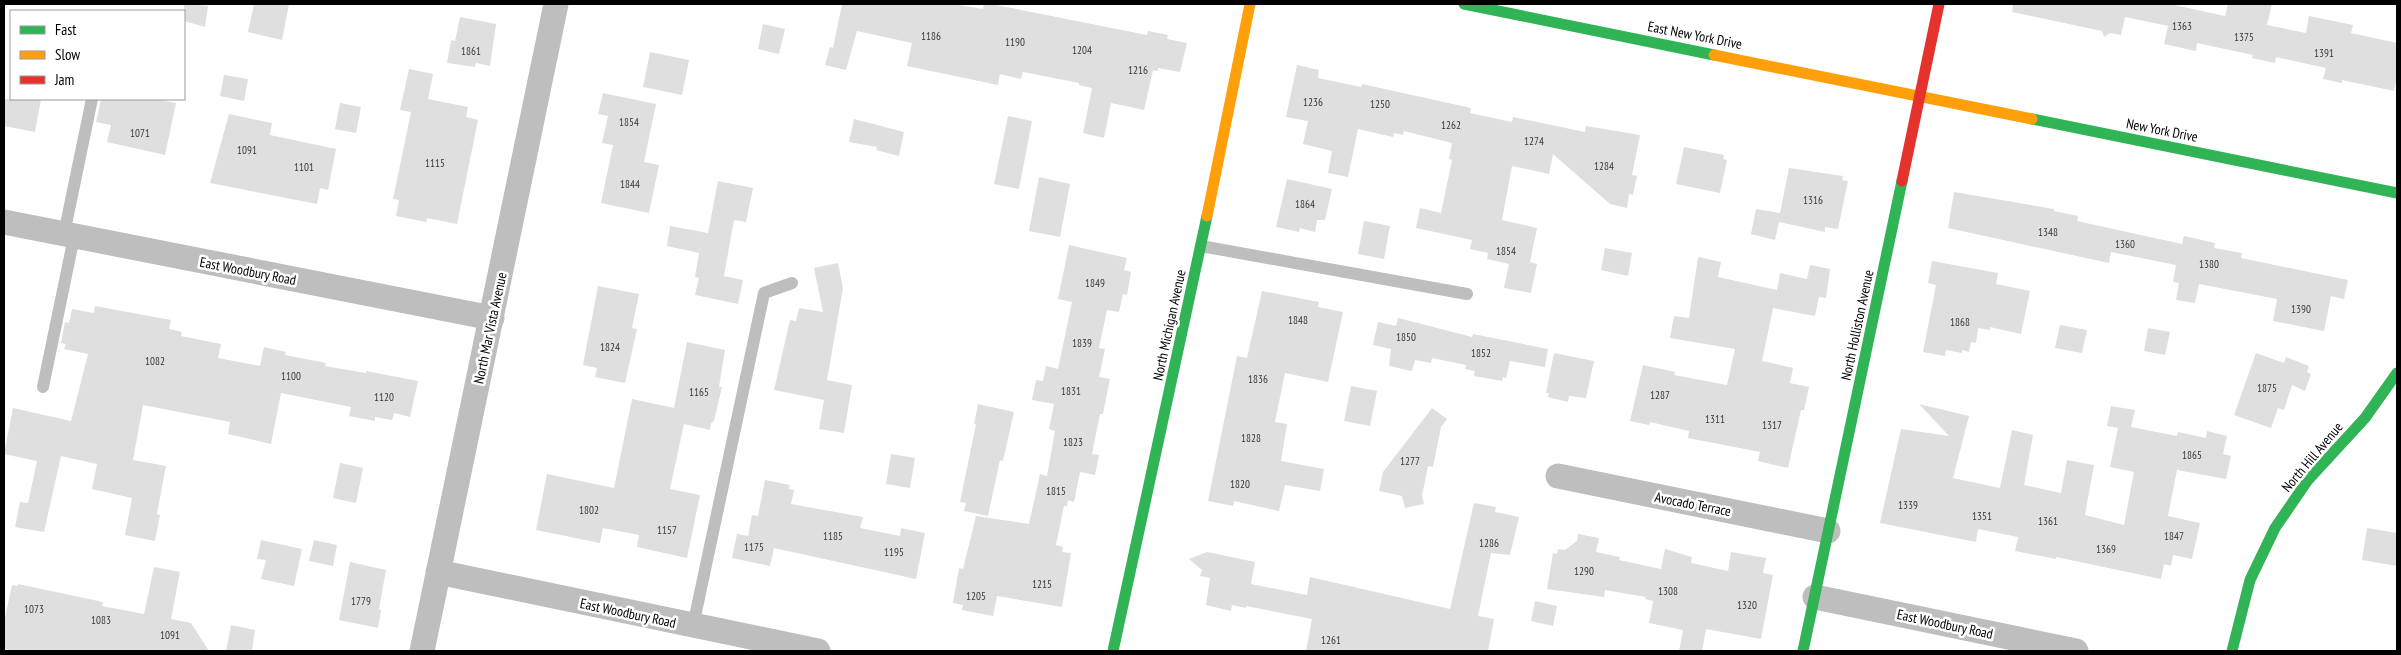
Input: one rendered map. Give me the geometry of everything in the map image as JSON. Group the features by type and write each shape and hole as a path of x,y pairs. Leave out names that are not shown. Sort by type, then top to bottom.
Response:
{"street":[{"name":"North Mar Vista Avenue","path":"422,651 556,4"},
{"name":"North Michigan Avenue","path":"1113,651 1201,246 1250,4"},
{"name":"East New York Drive","path":"1464,4 1920,96"},
{"name":"North Holliston Avenue","path":"1803,651 1939,4"},
{"name":"New York Drive","path":"1920,96 2397,193"},
{"name":"East Woodbury Road","path":"4,222 492,318"},
{"name":"North Hill Avenue","path":"2232,651 2250,580 2275,528 2308,480 2365,418 2397,373"},
{"name":"Avocado Terrace","path":"1558,476 1828,531"},
{"name":"East Woodbury Road","path":"438,572 818,651"},
{"name":"East Woodbury Road","path":"1815,597 2076,651"}],"lane":[{"path":"43,387 92,100"},
{"path":"1201,246 1467,294"},
{"path":"693,626 764,293 792,283"}],"building":[{"path":"184,4 208,6 205,27 185,21"},
{"path":"254,4 289,4 282,40 248,32"},
{"path":"842,4 953,4 983,9 984,4 991,4 1147,35 1148,31 1168,35 1167,39 1187,43 1180,72 1158,68 1158,71 1153,70 1144,110 1111,103 1104,138 1083,133 1092,88 1079,85 1079,83 1023,72 1021,79 1000,74 998,85 907,66 912,43 857,31 846,70 825,65 830,47 833,48"},
{"path":"2013,4 2170,4 2225,16 2228,4 2272,4 2267,25 2306,33 2309,16 2353,25 2351,33 2397,43 2397,76 2394,91 2342,80 2342,83 2323,79 2326,68 2276,57 2275,63 2252,58 2253,55 2197,43 2196,51 2164,44 2168,26 2125,17 2121,35 2110,33 2104,37 2102,31 2012,12"},
{"path":"460,17 496,24 490,66 476,63 475,67 447,63 451,40 455,41"},
{"path":"763,24 785,29 779,54 758,49"},
{"path":"650,52 689,60 682,95 643,87"},
{"path":"1297,65 1319,70 1318,78 1361,87 1362,84 1471,108 1470,113 1512,122 1513,117 1585,132 1586,126 1640,135 1632,175 1637,176 1633,195 1629,194 1627,208 1610,204 1553,154 1549,174 1512,166 1502,220 1537,228 1530,262 1537,264 1531,293 1504,288 1509,264 1487,259 1488,253 1470,249 1472,240 1416,228 1420,208 1441,213 1452,160 1449,159 1452,143 1404,131 1403,135 1394,133 1393,137 1358,129 1348,177 1328,173 1332,151 1303,144 1308,121 1286,117"},
{"path":"409,69 433,74 428,99 468,107 466,117 478,120 457,224 427,218 426,222 396,216 399,200 393,199 411,112 400,110"},
{"path":"224,75 248,79 244,101 220,96"},
{"path":"603,93 656,104 644,162 659,165 649,213 601,203 613,145 602,143 608,116 598,114"},
{"path":"4,99 41,100 35,132 4,126"},
{"path":"101,100 160,100 176,103 165,155 107,142 111,125 96,122"},
{"path":"340,103 361,107 356,133 335,129"},
{"path":"229,114 272,123 270,135 336,149 328,190 320,188 317,204 210,183"},
{"path":"1008,116 1032,121 1019,189 994,184"},
{"path":"854,119 904,132 899,156 876,150 877,147 849,142"},
{"path":"1684,147 1724,155 1723,159 1727,160 1720,193 1676,184"},
{"path":"1789,168 1843,176 1842,180 1848,181 1838,229 1825,227 1825,232 1779,222 1775,240 1751,234 1756,209 1780,213"},
{"path":"1039,177 1070,184 1060,237 1029,231"},
{"path":"1287,179 1332,189 1325,220 1317,220 1315,232 1300,228 1299,232 1276,227"},
{"path":"718,181 753,188 746,222 734,220 724,276 743,280 738,304 695,295 699,278 695,277 699,253 667,246 670,226 708,233"},
{"path":"1954,192 2054,209 2054,211 2078,216 2077,221 2182,244 2184,236 2215,243 2214,248 2242,253 2241,258 2348,280 2344,299 2331,296 2324,331 2273,321 2277,299 2199,284 2195,303 2176,300 2179,283 2173,282 2176,265 2111,252 2109,263 1948,228"},
{"path":"1364,221 1390,226 1384,259 1358,254"},
{"path":"1069,245 1127,258 1124,270 1131,272 1127,295 1123,294 1119,312 1107,310 1099,348 1105,349 1099,377 1110,379 1103,414 1100,414 1092,454 1099,455 1095,475 1080,472 1074,502 1068,500 1067,506 1064,506 1056,545 1063,547 1062,552 1071,553 1062,607 997,596 993,616 962,610 963,605 953,603 959,568 963,569 976,516 1029,524 1040,474 1047,476 1055,431 1049,429 1054,404 1032,400 1036,380 1043,381 1046,366 1058,369 1072,302 1058,299"},
{"path":"1605,248 1632,253 1628,276 1601,270"},
{"path":"1698,257 1721,262 1718,277 1777,290 1780,273 1807,279 1810,265 1830,269 1826,298 1819,297 1815,316 1773,308 1762,361 1793,368 1790,383 1809,387 1804,410 1801,410 1788,468 1758,461 1760,452 1688,438 1689,431 1650,422 1649,425 1630,421 1643,365 1675,372 1674,375 1727,385 1735,349 1670,338 1674,316 1689,318"},
{"path":"1932,261 1998,273 1996,284 2030,291 2021,334 1990,327 1990,330 1978,328 1976,343 1971,342 1969,352 1962,350 1962,353 1946,350 1945,356 1923,352 1936,285 1928,283"},
{"path":"838,263 843,288 827,380 852,385 844,433 819,429 824,400 774,390 790,320 796,321 799,308 823,312 814,268"},
{"path":"598,286 639,294 632,328 637,329 625,383 595,377 597,368 583,365"},
{"path":"1262,291 1319,302 1318,307 1343,312 1328,382 1285,373 1275,422 1287,424 1281,461 1324,469 1320,491 1285,485 1279,511 1234,501 1233,506 1208,501 1237,356 1247,358"},
{"path":"95,306 171,320 169,329 182,332 181,336 221,344 218,358 260,366 264,347 286,352 285,355 326,363 325,366 366,373 366,371 418,381 410,417 394,413 392,420 375,417 375,421 349,416 351,407 281,393 271,444 228,434 230,422 143,405 133,460 166,466 157,514 160,515 155,541 125,535 132,498 92,489 97,464 61,456 44,532 15,527 20,502 28,503 37,461 4,454 13,408 71,421 88,354 64,349 66,344 61,343 65,322 69,323 72,309 94,313"},
{"path":"1398,318 1472,337 1473,334 1548,349 1545,367 1510,361 1506,378 1503,377 1502,381 1474,376 1475,371 1465,369 1466,365 1432,358 1431,363 1415,360 1412,371 1389,366 1391,349 1373,345 1378,322 1396,326"},
{"path":"2060,325 2087,330 2082,353 2055,348"},
{"path":"2148,328 2170,332 2165,355 2144,351"},
{"path":"687,342 725,350 719,387 722,387 714,421 711,423 710,430 684,424 670,489 700,495 687,558 637,547 639,535 603,528 600,543 536,530 547,474 614,488 632,399 674,408"},
{"path":"1554,353 1594,361 1586,398 1569,396 1568,402 1548,397 1549,393 1546,393"},
{"path":"2256,353 2284,363 2286,357 2309,366 2307,372 2311,374 2305,391 2292,385 2284,410 2278,408 2271,428 2234,415"},
{"path":"1351,386 1377,391 1370,426 1344,421"},
{"path":"978,404 1014,412 1003,461 1000,460 988,516 964,511 966,503 960,502 976,424 974,424"},
{"path":"1919,404 1969,416 1953,478 2000,488 2012,430 2033,435 2024,485 2061,493 2067,460 2094,465 2085,515 2124,525 2134,472 2110,467 2118,428 2107,426 2111,406 2135,410 2131,427 2177,436 2178,432 2206,438 2207,431 2227,436 2223,454 2231,456 2226,479 2177,470 2168,516 2200,523 2192,559 2173,555 2171,566 2164,564 2161,579 2056,557 2056,559 2015,551 2018,537 1978,529 1976,542 1880,523 1901,429 1949,436"},
{"path":"1432,408 1447,419 1441,427 1433,467 1428,466 1422,496 1424,504 1405,508 1402,496 1379,491 1383,472"},
{"path":"891,454 915,458 910,488 886,484"},
{"path":"340,463 363,468 356,503 333,498"},
{"path":"765,480 790,485 789,489 794,490 791,504 863,517 860,528 900,536 901,528 925,533 916,579 774,548 770,566 732,558 737,534 748,536 752,515 758,516"},
{"path":"1474,503 1496,507 1495,512 1519,517 1510,555 1491,553 1478,616 1494,619 1488,651 1306,651 1312,619 1246,606 1246,608 1232,605 1231,611 1206,605 1210,578 1200,576 1202,570 1189,559 1207,552 1255,562 1251,584 1307,595 1310,577 1450,609"},
{"path":"2367,528 2397,533 2397,566 2362,560"},
{"path":"1578,534 1599,538 1596,552 1620,557 1619,560 1661,569 1665,549 1692,557 1691,563 1728,571 1731,552 1766,558 1763,573 1773,575 1761,639 1706,629 1702,651 1679,651 1683,630 1649,623 1653,601 1645,599 1646,597 1605,590 1604,597 1547,589 1553,553 1557,554 1558,549 1565,550 1577,541"},
{"path":"261,540 302,549 294,586 261,579 266,560 257,559"},
{"path":"314,540 337,545 333,566 309,561"},
{"path":"350,562 386,570 379,609 381,610 378,628 339,620"},
{"path":"154,567 180,572 171,619 191,623 209,651 13,651 4,649 4,622 12,585 18,586 18,584 103,602 102,606 144,614"},
{"path":"1535,601 1557,606 1553,626 1531,621"},
{"path":"231,625 255,630 252,651 226,651"}],"traffic: fast":[{"path":"1464,4 1714,55"},
{"path":"2032,119 2397,193"},
{"path":"1803,651 1902,181"},
{"path":"1113,651 1207,216"},
{"path":"2232,651 2250,580 2275,528 2308,480 2365,418 2397,373"}],"traffic: slow":[{"path":"1207,216 1250,4"},
{"path":"1714,55 2032,119"}],"traffic: jam":[{"path":"1902,181 1939,4"}]}
